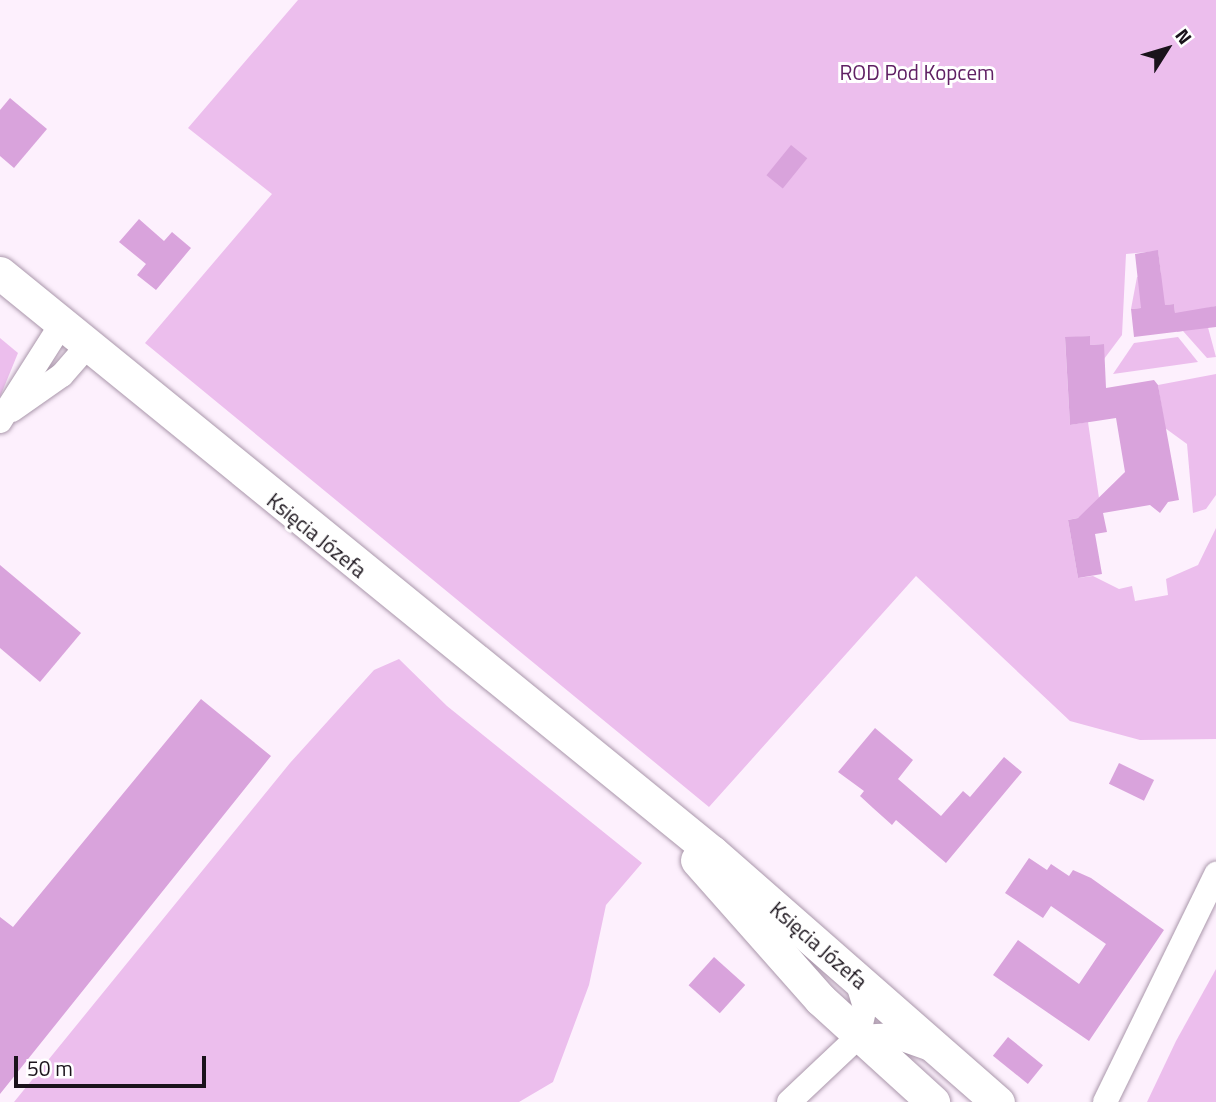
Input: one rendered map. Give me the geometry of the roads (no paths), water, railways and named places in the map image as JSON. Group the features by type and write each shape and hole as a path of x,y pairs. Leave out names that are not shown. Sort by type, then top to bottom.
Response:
{"main road":[{"name":"Księcia Józefa","path":"0,273 637,793 855,976 940,1054 998,1102"},
{"name":"Księcia Józefa","path":"637,793 782,959 858,1037 933,1102"}],"street":[{"path":"4,417 38,355 61,325"},
{"path":"4,417 62,375 87,346"},
{"path":"1105,1102 1216,874"},
{"path":"789,1102 858,1037 865,1007 855,976"},
{"path":"858,1037 891,1035 940,1054"}],"park label":[{"name":"ROD Pod Kopcem","path":"917,72"}]}
